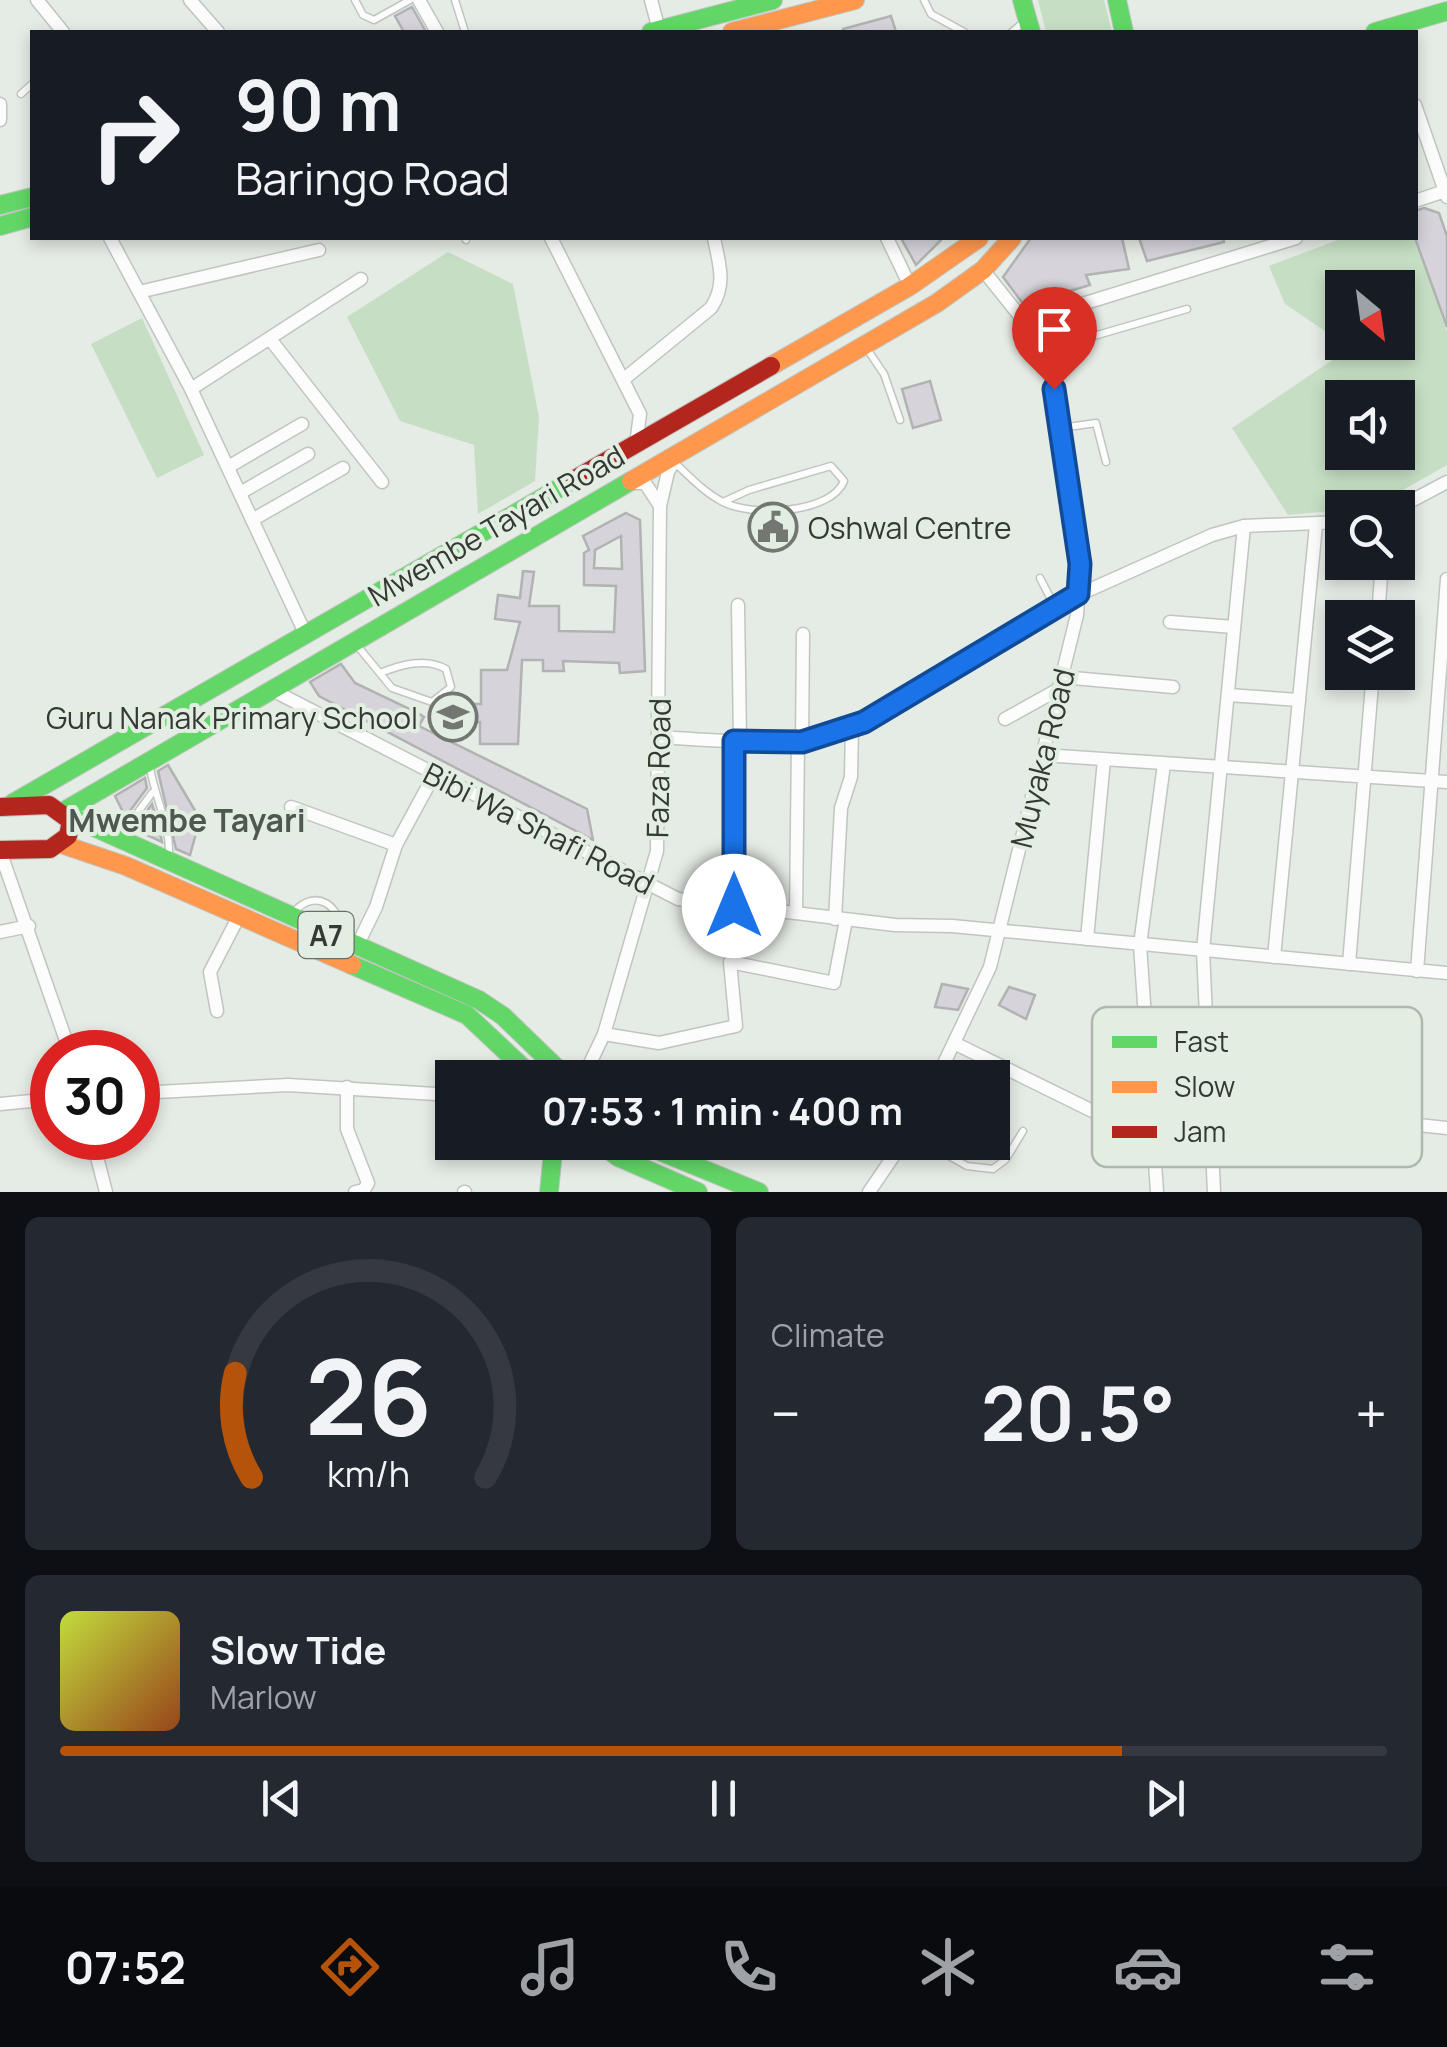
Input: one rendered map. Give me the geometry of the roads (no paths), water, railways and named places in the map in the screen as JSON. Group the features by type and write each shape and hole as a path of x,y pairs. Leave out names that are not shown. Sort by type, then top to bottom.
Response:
{"main road":[{"path":"659,30 773,0"},
{"path":"740,30 855,0"},
{"path":"1022,0 1029,26"},
{"path":"1117,0 1124,30"},
{"path":"1388,30 1447,11"},
{"path":"0,205 30,198"},
{"path":"0,226 30,218"},
{"name":"Mwembe Tayari Road","path":"2,806 910,286 977,240"},
{"name":"Mwembe Tayari Road","path":"66,814 149,761 954,292 983,270 1006,240"},
{"path":"938,269 954,292"},
{"path":"756,375 771,400"},
{"path":"570,482 583,509"},
{"path":"392,584 406,612"},
{"path":"225,681 242,707"},
{"path":"0,851 60,844 68,836 66,814 52,805 2,806"},
{"name":"A7","path":"66,814 348,945 491,1006 547,1060"},
{"name":"A7","path":"60,844 91,852 466,1016 514,1060"},
{"path":"548,1192 552,1160"},
{"path":"625,1160 698,1192"},
{"path":"681,1160 759,1192"}],"street":[{"path":"37,0 61,30"},
{"path":"190,0 216,30"},
{"path":"418,0 436,30"},
{"path":"650,0 655,30"},
{"path":"0,104 0,120"},
{"path":"1418,113 1446,194 1418,200"},
{"path":"111,240 192,389 306,634"},
{"path":"552,240 640,414 636,444"},
{"path":"624,379 711,308 720,296 722,284 714,240"},
{"path":"888,240 910,286"},
{"path":"1024,322 1290,240"},
{"path":"139,292 319,250"},
{"name":"Muyaka Road","path":"946,1060 990,968 1060,683 1080,564 1047,350 983,270"},
{"path":"192,389 361,279"},
{"path":"270,339 382,482"},
{"path":"640,414 665,428"},
{"path":"228,467 302,424"},
{"path":"240,493 308,454"},
{"name":"Faza Road","path":"592,1060 604,1034 657,851 660,506 676,457"},
{"path":"252,520 343,468"},
{"path":"1415,499 1447,482"},
{"path":"628,483 645,483 660,506"},
{"path":"660,737 800,742 852,727 1078,594 1212,535 1244,526 1325,524"},
{"path":"1274,957 1316,525"},
{"path":"1206,1007 1203,950 1244,526"},
{"path":"1417,970 1447,579"},
{"path":"734,906 738,605"},
{"path":"1170,622 1234,627"},
{"path":"796,913 803,634"},
{"path":"1005,719 1060,683 1173,686"},
{"name":"Bibi Wa Shafi Road","path":"272,690 685,901 841,919 1447,973"},
{"path":"1350,964 1371,690"},
{"path":"1228,695 1299,700"},
{"path":"1039,698 1055,705"},
{"path":"604,1034 659,1044 736,1026 727,966 732,962 834,983 841,919 842,808 851,777 852,727"},
{"path":"1043,755 1447,782"},
{"path":"1087,940 1104,760"},
{"path":"1143,1007 1140,944 1164,764"},
{"path":"348,945 376,907 396,845 434,775"},
{"path":"291,807 396,845"},
{"path":"14,882 30,849"},
{"path":"0,851 30,926 63,1030"},
{"path":"217,1011 210,972 239,916"},
{"path":"0,932 30,926"},
{"path":"954,1043 1092,1111"},
{"path":"347,1087 346,1129 368,1183 364,1190 356,1192"},
{"path":"160,1092 347,1087 435,1094"},
{"path":"0,1104 30,1101"},
{"path":"1422,1125 1447,1128"},
{"path":"98,1160 106,1192"},
{"path":"869,1192 890,1160"},
{"path":"1154,1167 1157,1192"},
{"path":"1213,1167 1214,1192"}],"lane":[{"path":"355,0 363,15 374,20 410,0"},
{"path":"455,0 464,30"},
{"path":"924,0 931,14 949,30"},
{"path":"21,94 30,86"},
{"path":"1047,350 1187,309"},
{"path":"865,345 884,374 900,420"},
{"path":"1060,428 1096,424 1106,462"},
{"path":"676,457 723,502 763,512 828,500 840,492 844,481 831,466 749,490 723,502"},
{"path":"1040,578 1056,608"},
{"path":"354,642 392,688 432,702 451,688 446,669 438,664 403,664 380,673"},
{"path":"149,761 153,792 168,829 168,862"},
{"path":"119,839 153,792"},
{"path":"289,918 304,901 316,899 335,908 348,945"},
{"path":"1010,1152 1023,1131"},
{"path":"956,1160 967,1166 993,1168 1005,1160"}],"place":[{"name":"Oshwal Centre","path":"773,527"},
{"name":"Guru Nanak Primary School","path":"453,717"}],"district":[{"name":"Mwembe Tayari","path":"187,820"}]}
